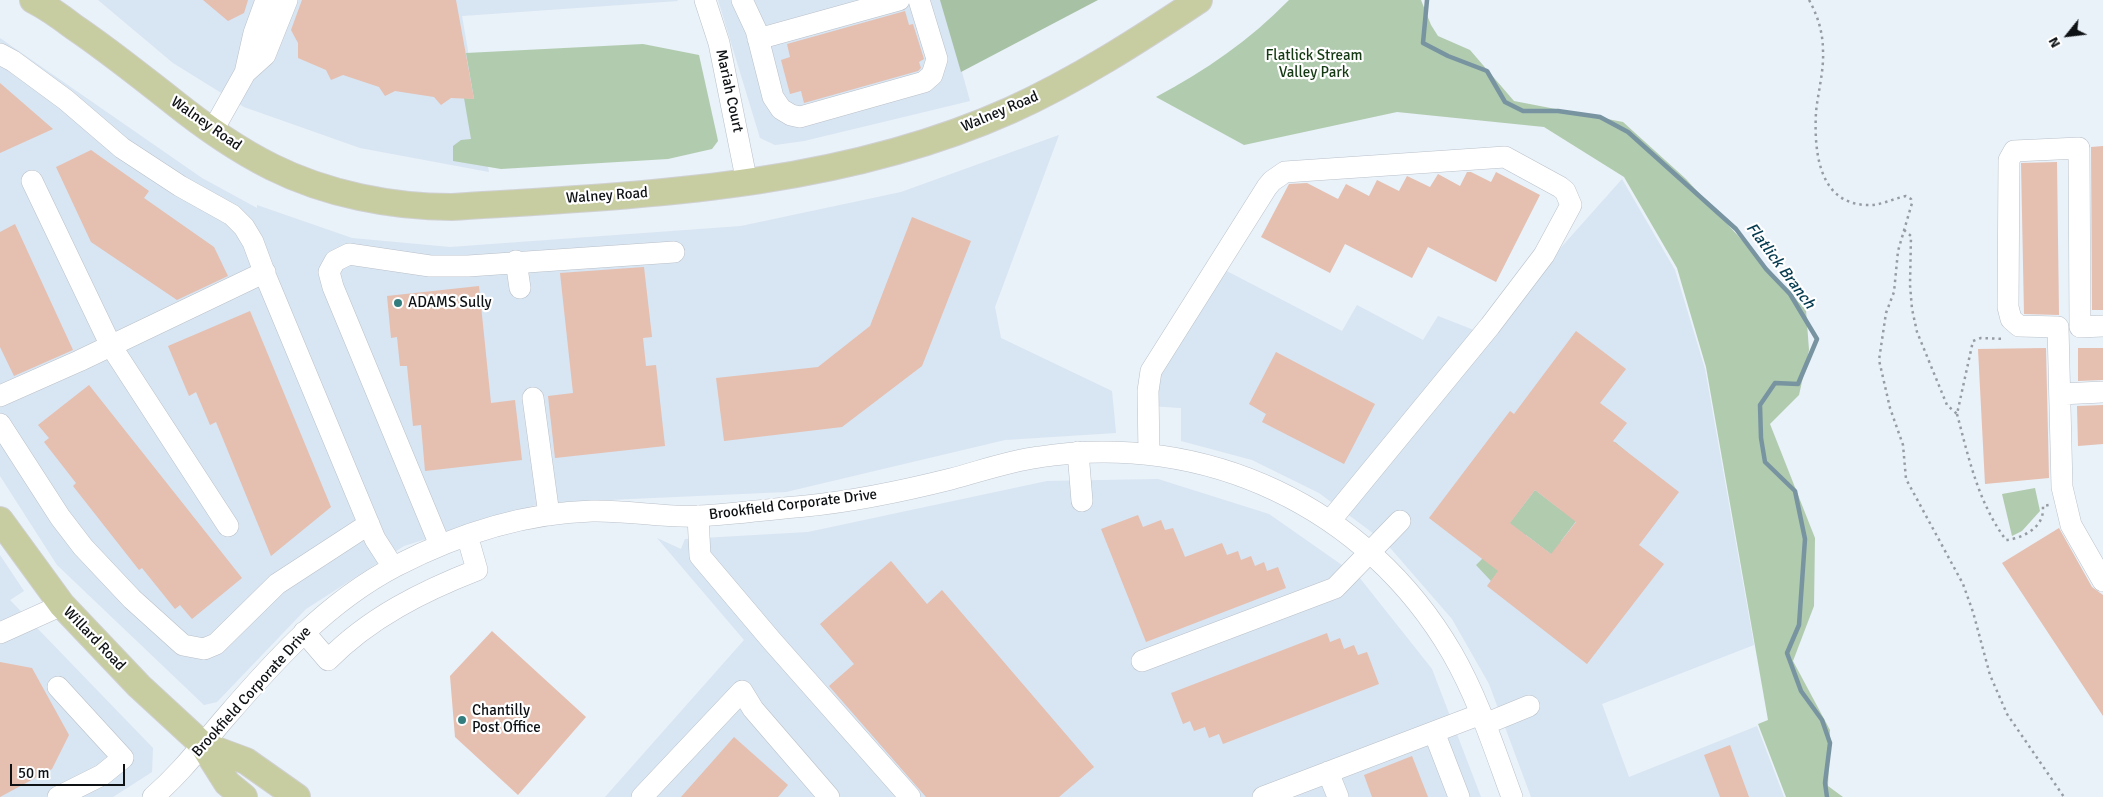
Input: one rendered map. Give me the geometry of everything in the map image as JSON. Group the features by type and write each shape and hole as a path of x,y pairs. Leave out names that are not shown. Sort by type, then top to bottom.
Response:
{"main road":[{"name":"Walney Road","path":"33,0 87,36 212,130 242,151 273,168 311,183 417,207 500,204 707,188 747,183 851,164 926,142 1010,110 1096,64 1199,0"},
{"name":"Willard Road","path":"0,520 62,605 139,686 203,745 227,783 244,797"},
{"name":"Willard Road","path":"203,745 246,760 297,797"}],"street":[{"path":"212,130 245,73 254,33 266,0"},
{"path":"245,73 265,55 286,0"},
{"name":"Mariah Court","path":"705,0 719,44 747,183"},
{"path":"742,0 758,39 773,97 781,109 791,115 800,117 924,82 932,75 937,59 919,0"},
{"path":"758,39 899,0"},
{"path":"0,54 12,60 66,100 122,148 180,186 232,215 244,227 253,242 368,524 393,567"},
{"path":"2080,327 2079,148 2014,151 2009,160 2008,307 2011,319 2019,326 2080,327 2103,326"},
{"path":"1149,454 1148,391 1151,370 1267,187 1285,172 1505,157 1560,186 1565,191 1571,205 1544,255 1490,326 1330,521"},
{"path":"32,182 111,346 228,526"},
{"path":"440,545 332,287 329,272 335,261 349,254 430,266 674,252"},
{"path":"516,261 520,288"},
{"path":"0,396 111,346 265,272"},
{"path":"2058,327 2062,487 2071,524 2102,578"},
{"path":"2060,394 2103,392"},
{"path":"533,398 549,515"},
{"path":"0,424 60,516 83,547 132,599 174,638 190,647 204,649 216,644 277,584 368,524"},
{"path":"1078,452 1082,501"},
{"name":"Brookfield Corporate Drive","path":"153,797 181,772 240,701 304,632 352,593 393,567 440,545 467,535 503,524 549,515 596,511 698,516 835,504 896,493 1014,461 1078,452 1128,452 1197,462 1247,478 1295,500 1330,521 1370,553 1404,586 1439,631 1462,672 1483,719 1512,797"},
{"path":"698,516 700,556 772,641 910,797"},
{"path":"1142,660 1335,588 1400,521"},
{"path":"304,632 328,660 341,646 398,607 425,592 477,570 467,535"},
{"path":"0,633 62,605"},
{"path":"58,687 123,758 102,775 58,797"},
{"path":"642,797 742,691 753,709 829,797"},
{"path":"1263,797 1434,732 1529,706"},
{"path":"1434,732 1459,797"},
{"path":"1328,772 1338,797"}],"path":[{"path":"1809,0 1820,26 1824,52 1816,113 1817,151 1820,168 1832,192 1849,202 1864,206 1877,205 1906,196 1911,199 1912,203 1898,251 1894,292 1886,313 1879,360 1890,408 1903,444 1906,479 1962,584 1973,612 1990,675 2007,714 2064,797"},
{"path":"1904,230 1911,236 1910,285 1916,332 1947,405 1957,414"},
{"path":"2011,339 1981,338 1973,341 1957,414 1979,492 1989,515 2006,540 2014,540 2032,530 2042,518 2043,506 2065,501"}],"shaded area":[{"path":"98,0 678,1 462,16 489,172 360,148 244,107 173,63"},
{"path":"718,0 942,0 970,101 804,141 775,145 760,138"},
{"path":"0,38 202,178 257,208 257,205 352,238 450,247 741,226 901,192 1059,135 995,307 1001,338 1112,391 1116,433 1005,440 786,492 542,503 404,546 306,609 217,702 204,705 57,565 0,476"},
{"path":"1622,179 1675,270 1705,369 1754,645 1602,704 1629,777 1757,726 1784,797 1531,797 1489,684 1452,619 1385,542 1319,493 1252,460 1181,441 1181,408 1149,406 1155,369 1219,267 1342,331 1357,305 1423,340 1438,316 1484,334"},
{"path":"1158,479 1269,514 1359,577 1432,669 1481,797 605,797 744,640 657,538 681,549 685,539 808,532 1047,481"},
{"path":"0,555 24,591 10,600 153,748 152,772 113,797 0,797"}],"green space":[{"path":"940,0 1098,0 961,72"},
{"name":"Flatlick Stream Valley Park","path":"1289,0 1421,0 1431,25 1438,36 1470,50 1514,101 1623,122 1686,179 1806,310 1809,350 1799,395 1770,424 1815,538 1814,606 1793,661 1830,730 1828,786 1843,797 1786,797 1758,724 1768,720 1706,367 1677,268 1624,177 1544,127 1397,112 1244,145 1156,97 1226,54 1259,28"},
{"path":"643,44 699,55 718,141 712,149 668,159 501,169 453,161 453,146 461,140 471,139 464,98 474,99 466,53"},
{"path":"1615,442 1628,453 1561,541 1577,574 1526,535 1491,581 1476,565 1535,490 1561,510"},
{"path":"2035,488 2040,511 2022,531 2012,536 2002,494"}],"building":[{"path":"203,0 248,0 244,13 228,21"},
{"path":"302,0 456,0 474,99 451,98 441,105 434,97 395,91 385,96 379,87 343,75 331,80 326,70 298,58 298,43 291,30"},
{"path":"905,11 909,25 913,24 924,59 919,62 921,68 918,71 804,103 801,91 790,94 781,60 790,57 787,44"},
{"path":"0,83 53,129 0,153"},
{"path":"2103,146 2103,310 2092,310 2091,147"},
{"path":"91,150 149,191 144,198 214,247 228,276 177,300 91,242 56,167"},
{"path":"2057,162 2059,315 2024,314 2021,163"},
{"path":"1467,172 1471,172 1491,182 1496,172 1540,195 1496,282 1428,247 1412,278 1345,244 1330,273 1261,237 1289,184 1307,183 1338,199 1346,184 1369,196 1377,180 1399,191 1407,176 1430,187 1438,174 1460,186"},
{"path":"912,217 971,241 922,366 842,427 724,441 716,378 818,367 870,326"},
{"path":"15,224 73,350 14,376 0,347 0,232"},
{"path":"644,267 652,337 643,338 646,366 656,365 665,446 555,458 548,396 573,393 560,273"},
{"path":"479,286 491,403 515,400 522,460 425,471 421,425 413,426 407,366 400,366 397,337 391,338 387,296"},
{"path":"250,311 331,507 271,556 216,422 210,425 196,392 189,396 168,346"},
{"path":"1576,331 1626,369 1600,403 1627,423 1613,441 1679,492 1639,545 1664,564 1587,664 1487,586 1498,571 1429,518 1510,411 1514,414","holes":["1535,490 1576,522 1551,554 1510,523"]},
{"path":"2046,348 2049,478 1985,484 1978,349"},
{"path":"2078,348 2103,348 2103,380 2078,381"},
{"path":"1276,352 1375,404 1344,464 1262,422 1266,414 1249,404"},
{"path":"89,385 242,578 192,619 180,605 175,609 142,568 139,570 73,486 76,483 44,442 49,438 38,425"},
{"path":"2103,405 2103,444 2078,446 2077,406"},
{"path":"1138,515 1143,527 1161,520 1165,530 1173,528 1185,557 1222,543 1227,555 1238,551 1241,560 1251,556 1255,566 1264,562 1267,571 1278,567 1286,588 1146,642 1101,529"},
{"path":"2059,528 2092,587 2103,595 2103,716 2002,563"},
{"path":"891,561 927,604 942,590 1094,767 1059,797 926,797 829,686 854,664 820,624"},
{"path":"492,631 586,717 518,795 455,737 450,676"},
{"path":"1327,633 1330,642 1340,638 1344,649 1354,645 1358,655 1367,652 1379,684 1223,744 1219,734 1209,738 1205,727 1194,731 1190,721 1183,724 1171,693"},
{"path":"0,662 32,668 69,735 52,769 0,797"},
{"path":"734,737 788,785 778,797 681,797"},
{"path":"1730,745 1749,797 1720,797 1704,755"},
{"path":"1412,756 1428,797 1372,797 1364,775"}],"waterway":[{"name":"Flatlick Branch","path":"1427,0 1423,43 1448,56 1487,71 1505,102 1523,111 1558,111 1600,117 1628,132 1736,229 1766,269 1790,294 1817,339 1798,384 1775,383 1760,405 1761,438 1765,462 1795,491 1805,539 1799,625 1787,653 1801,691 1822,720 1830,743 1825,783 1827,797"}],"place":[{"name":"ADAMS Sully","path":"398,303"},
{"name":"Chantilly Post Office","path":"462,720"}]}
